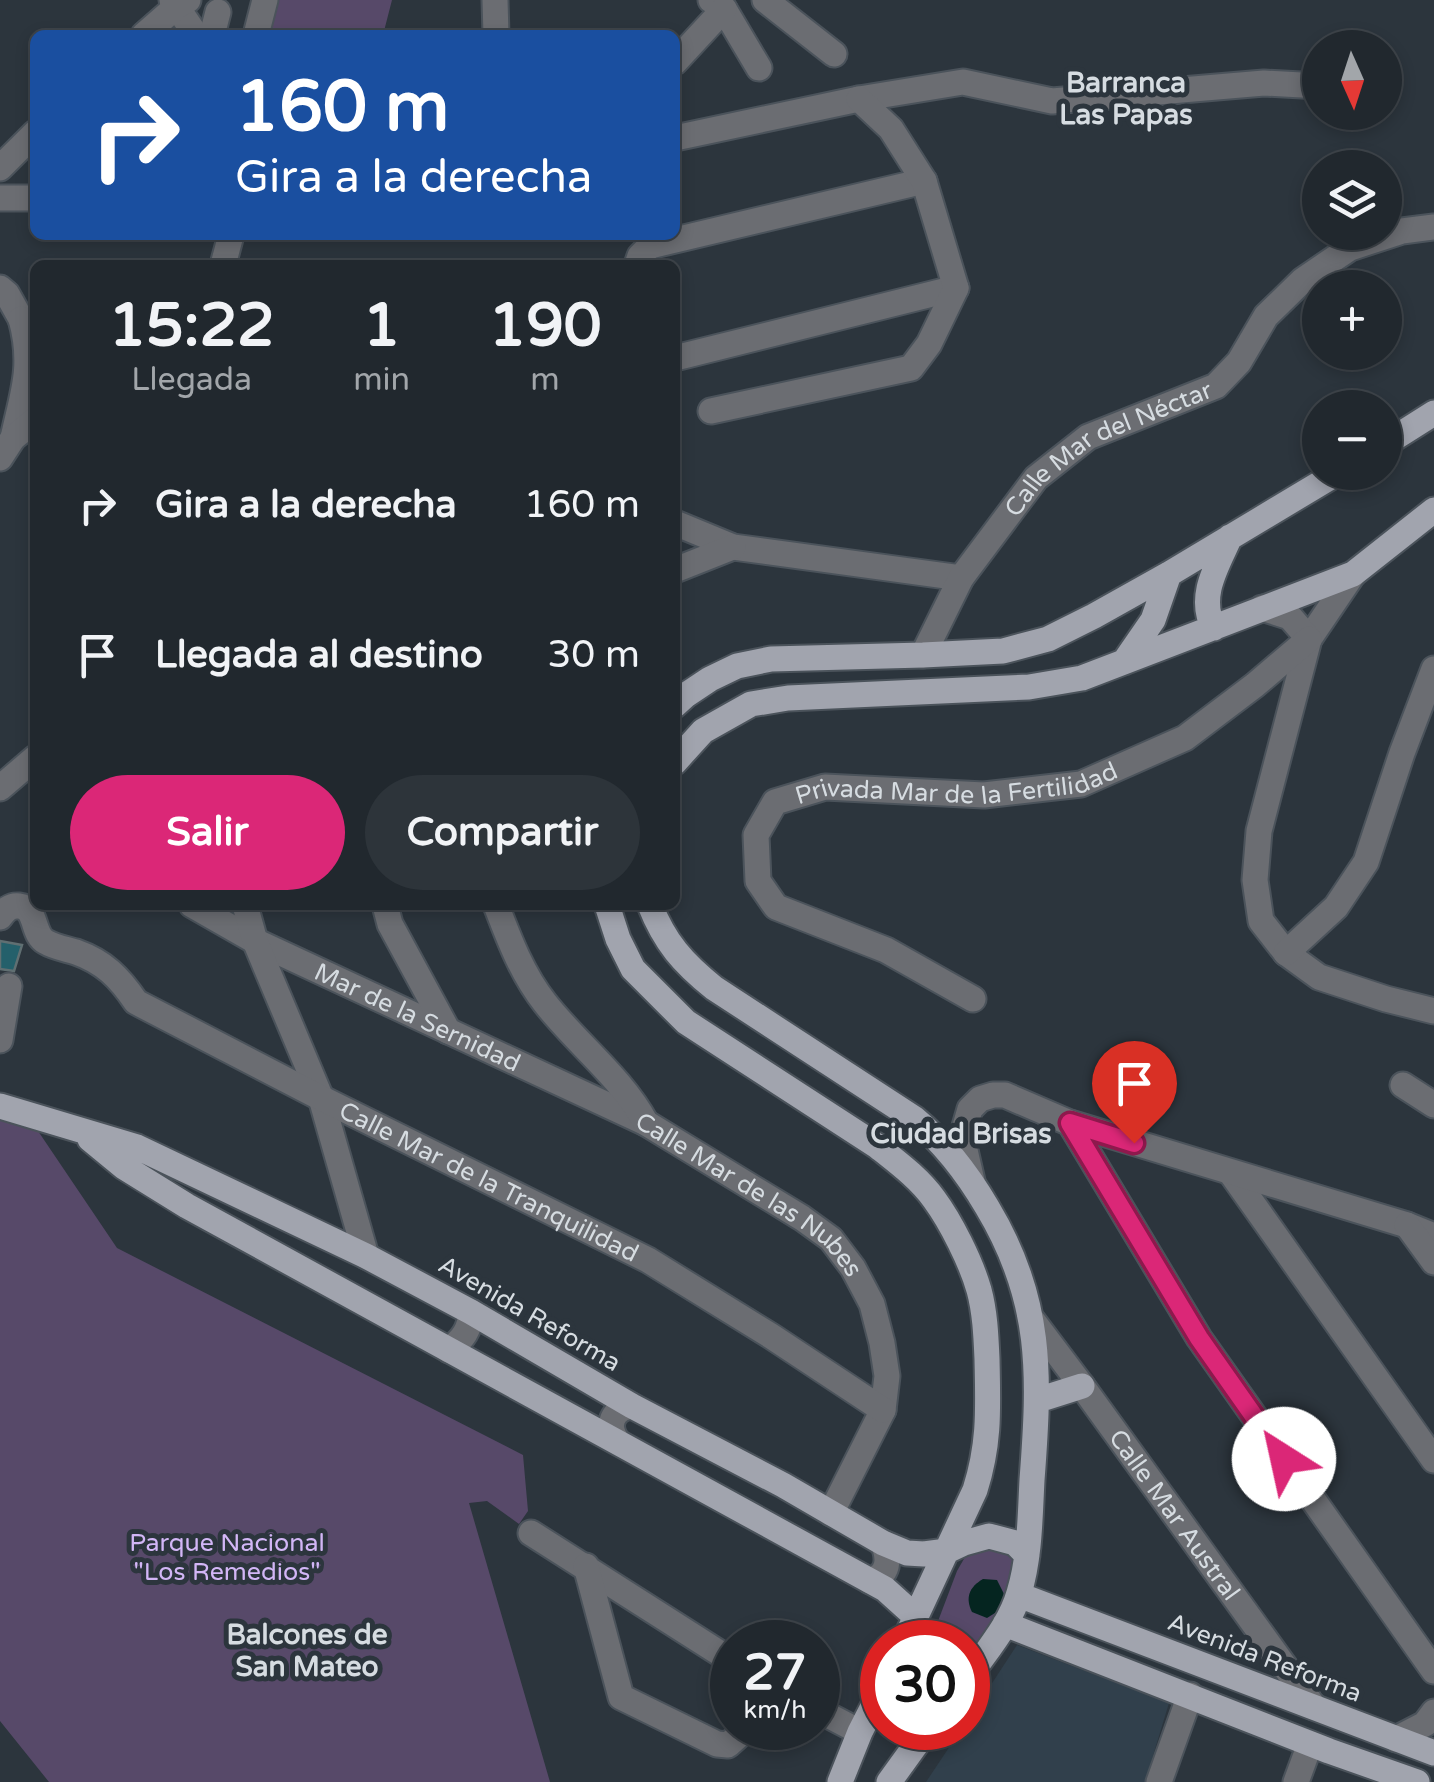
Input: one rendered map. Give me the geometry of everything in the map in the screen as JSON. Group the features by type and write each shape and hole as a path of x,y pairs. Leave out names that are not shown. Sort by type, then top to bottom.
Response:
{"main road":[{"path":"1402,433 1434,413"},
{"path":"680,701 724,672 771,658 1004,651 1048,639 1169,574 1308,490"},
{"path":"680,756 703,731 751,704 788,698 1028,686 1082,678 1353,574 1434,510"},
{"path":"1214,628 1206,606 1208,592 1230,537"},
{"path":"1124,662 1154,620 1169,574"},
{"path":"609,910 633,969 686,1022 877,1146 907,1170 934,1198 961,1246 979,1289 986,1328 987,1443 975,1490 915,1620"},
{"path":"652,910 671,948 714,988 915,1119 940,1140 972,1181 1009,1247 1022,1277 1033,1322 1038,1400 1027,1555 1018,1595 990,1646"},
{"name":"Avenida Reforma","path":"0,1106 137,1147 366,1256 883,1542 907,1553 946,1552"},
{"name":"Avenida Reforma","path":"78,1130 124,1167 187,1206 870,1581 916,1617"},
{"path":"1038,1400 1082,1386"},
{"path":"946,1552 990,1536 1016,1544 1027,1555"},
{"name":"Avenida Reforma","path":"1018,1595 1434,1753"},
{"path":"1005,1624 1417,1782"},
{"path":"840,1782 860,1732"},
{"path":"889,1782 912,1750"}],"street":[{"path":"257,30 265,0"},
{"path":"495,0 496,30"},
{"path":"765,0 834,54"},
{"path":"149,30 179,2 193,30"},
{"path":"680,55 718,5 759,68"},
{"path":"680,137 859,99 963,82 1052,101 1264,83 1302,85"},
{"path":"711,411 911,368 929,344 956,288 924,181 890,129 859,99"},
{"path":"0,168 30,138"},
{"path":"680,239 924,181"},
{"path":"0,198 30,198"},
{"name":"Calle Mar del Néctar","path":"923,656 961,578 1036,478 1088,437 1216,386 1239,362 1266,316 1303,280 1350,248 1402,231 1434,227"},
{"path":"639,260 650,246 675,240"},
{"path":"0,288 28,323 29,364 4,442"},
{"path":"680,357 956,288"},
{"path":"4,442 30,424"},
{"path":"680,525 732,547 961,578"},
{"path":"680,568 732,547"},
{"path":"1353,574 1309,639 1258,830 1256,880 1261,920 1286,953 1319,977 1434,1011"},
{"path":"1262,608 1290,617 1309,639"},
{"name":"Privada Mar de la Fertilidad","path":"973,999 886,950 776,907 758,881 756,835 775,802 826,787 984,795 1081,784 1185,738 1255,686 1309,639"},
{"path":"1286,953 1336,908 1366,862 1434,670"},
{"path":"0,788 30,762"},
{"name":"Calle Mar de la Tranquilidad","path":"0,916 7,908 26,908 44,942 95,959 116,976 136,1002 648,1260 883,1410"},
{"name":"Mar de la Sernidad","path":"201,910 255,940 646,1122"},
{"path":"246,910 255,940 321,1098 366,1256"},
{"path":"386,910 390,924 448,1031"},
{"name":"Calle Mar de las Nubes","path":"498,910 514,952 543,1001 635,1102 646,1122 802,1218 831,1239 853,1268 872,1304 887,1376 883,1410 832,1513"},
{"path":"1,1033 9,986"},
{"path":"1403,1085 1434,1105"},
{"path":"972,1181 962,1137 970,1108 980,1100 1005,1095 1070,1123 1434,1236"},
{"path":"1070,1123 1199,1338 1434,1671"},
{"path":"1231,1173 1434,1460"},
{"path":"1406,1225 1434,1262"},
{"path":"450,1350 465,1336 471,1312"},
{"name":"Calle Mar Austral","path":"1033,1322 1314,1708"},
{"path":"617,1442 610,1426 612,1418 617,1411 632,1406"},
{"path":"530,1532 710,1647"},
{"path":"870,1581 885,1571 888,1562 883,1542"},
{"path":"586,1566 621,1697 710,1741"},
{"path":"1066,1647 1068,1631 1080,1620"},
{"path":"1158,1782 1190,1695"},
{"path":"1396,1739 1425,1724 1434,1712"},
{"path":"840,1722 860,1732"},
{"path":"1296,1782 1319,1747 1351,1735 1359,1724"}],"shaded area":[{"path":"983,1579 997,1580 1004,1594 1003,1608 987,1618 972,1612 969,1602 972,1589"},
{"path":"1017,1645 1169,1703 1145,1782 926,1782 947,1750 990,1750 990,1686"}],"green space":[{"path":"269,0 392,0 384,30 260,30"},
{"name":"Parque Nacional \"Los Remedios\"","path":"0,1115 36,1128 117,1248 523,1455 528,1511 519,1524 487,1501 469,1503 550,1782 49,1782 0,1721"},
{"path":"1004,1541 1025,1569 990,1630 990,1620 938,1620 969,1550"}],"building":[{"path":"0,941 22,945 14,971 0,969"}],"district":[{"name":"Barranca Las Papas","path":"1126,98"},
{"name":"Ciudad Brisas","path":"961,1133"},
{"name":"Balcones de San Mateo","path":"307,1650"}],"route":[{"path":"1134,1143 1070,1123 1199,1338 1284,1459"}]}
